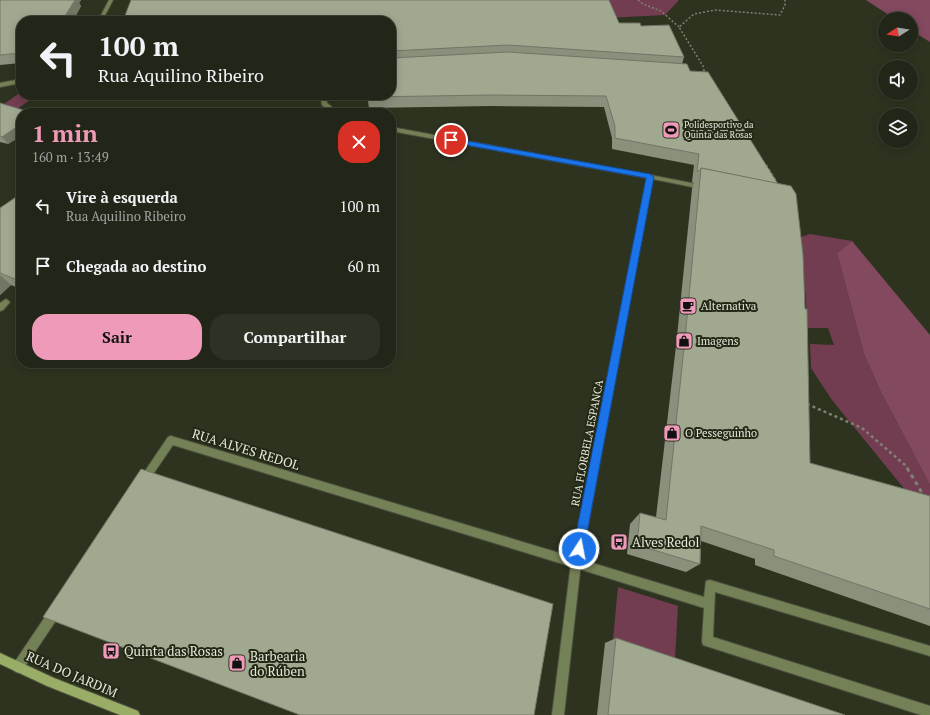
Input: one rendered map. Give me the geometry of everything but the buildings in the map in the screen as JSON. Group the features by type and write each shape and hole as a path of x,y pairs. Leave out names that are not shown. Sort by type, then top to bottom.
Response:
{"main road":[{"name":"RUA DO JARDIM","path":"0,658 18,667 134,715"}],"street":[{"path":"103,16 111,0"},
{"path":"0,85 16,82"},
{"path":"324,100 324,104 329,108"},
{"path":"396,130 711,189"},
{"name":"RUA FLORBELA ESPANCA","path":"558,715 576,563 650,177"},
{"path":"0,308 6,302"},
{"name":"RUA ALVES REDOL","path":"140,486 172,440 576,563"},
{"path":"576,563 709,604"},
{"path":"930,651 710,585 707,641 930,712"},
{"path":"18,667 60,605"}],"path":[{"path":"638,0 643,4 661,11 679,27 703,66 706,76"},
{"path":"679,27 694,14 715,10 780,15 785,5 785,0"},
{"path":"766,164 777,183"},
{"path":"807,404 862,428 905,466 926,500"}],"shaded area":[{"path":"610,0 679,0 665,15 606,18"},
{"path":"866,0 930,0 930,42 918,34 918,12 884,12"},
{"path":"16,96 16,100 30,100 16,109 4,104"},
{"path":"810,234 852,241 837,253 864,354 881,392 930,485 930,538 924,513 832,400 811,368 810,344 834,345 828,328 808,328 801,237"},
{"path":"852,241 930,335 930,485 881,392 864,354 837,253"},
{"path":"618,587 678,606 675,658 613,639"}],"place":[{"name":"Polidesportivo da Quinta das Rosas","path":"671,130"},
{"name":"Alternativa","path":"688,306"},
{"name":"Imagens","path":"684,341"},
{"name":"O Pesseguinho","path":"672,433"},
{"name":"Alves Redol","path":"619,542"},
{"name":"Quinta das Rosas","path":"111,651"},
{"name":"Barbearia do Rúben","path":"237,663"}],"route":[{"path":"451,140 650,177 579,549"}]}
